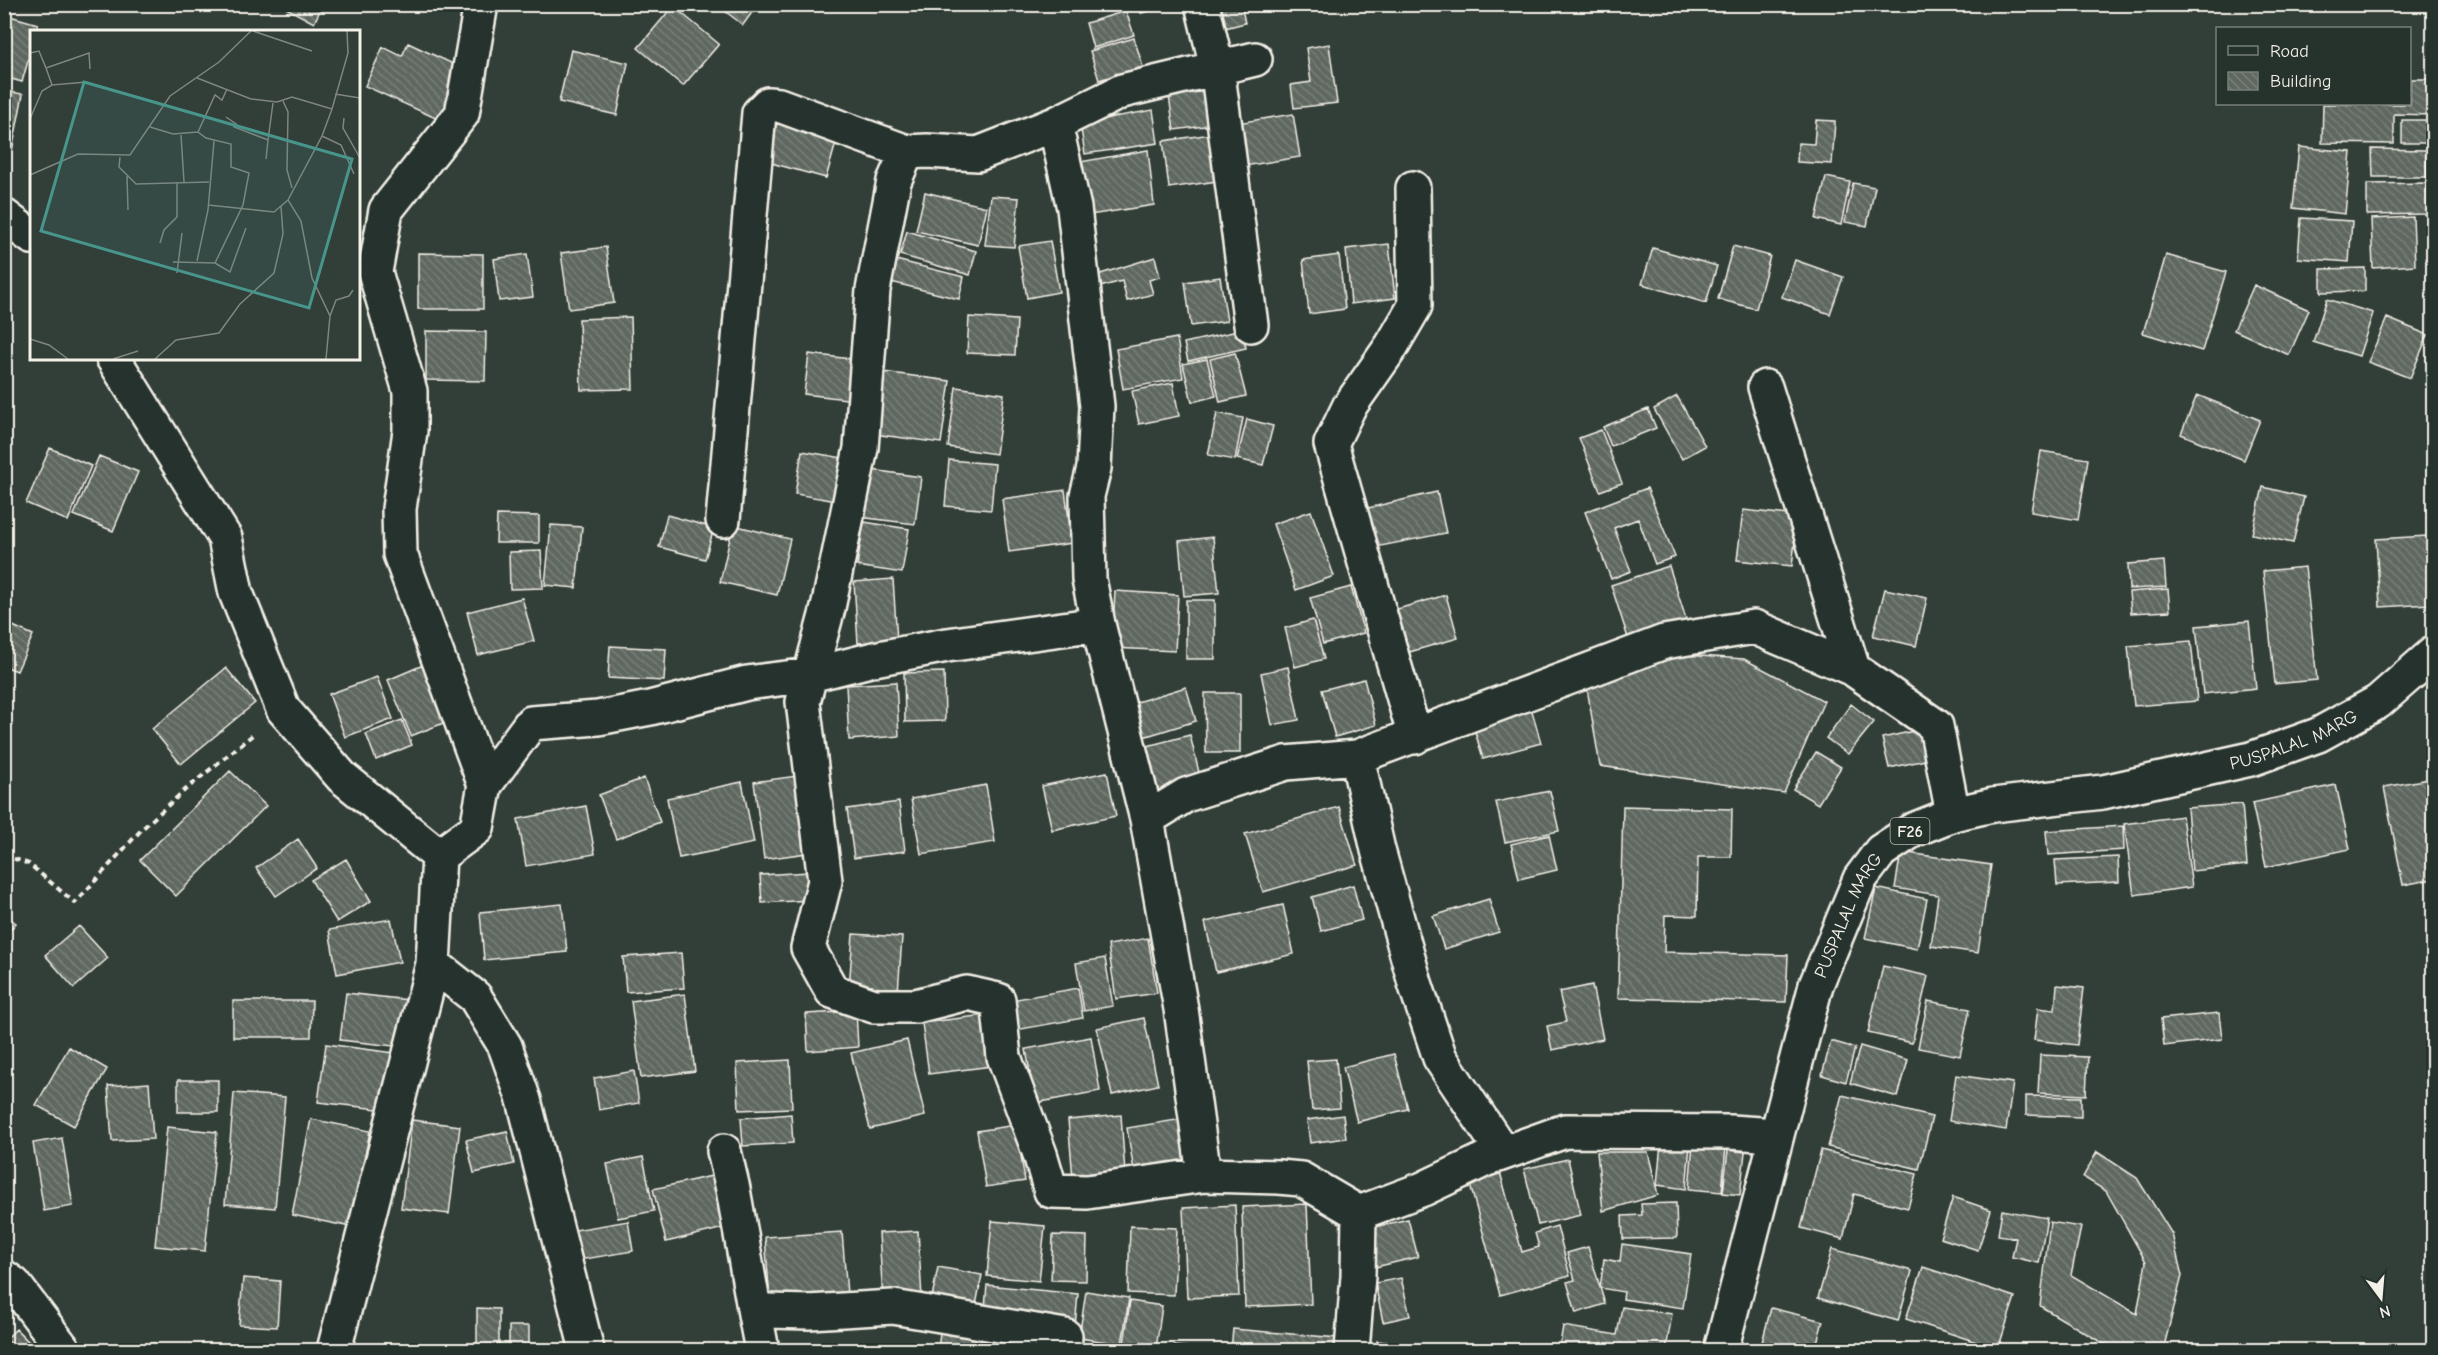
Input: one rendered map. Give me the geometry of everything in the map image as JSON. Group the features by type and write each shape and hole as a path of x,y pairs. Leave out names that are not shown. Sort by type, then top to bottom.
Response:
{"street":[{"path":"481,4 462,114 386,210 375,272 410,391 410,431 399,509 400,554 485,785"},
{"path":"1202,4 1217,67 1251,325"},
{"path":"723,520 759,113 768,104 779,105 907,152 927,150 978,154 1055,124 1122,91 1255,59"},
{"path":"1055,124 1074,208 1097,406 1094,468 1087,496 1089,579 1098,624 1148,819 1181,1009 1203,1175"},
{"path":"907,152 894,181 873,290 861,448 828,608 803,702 825,881 808,948 832,990 874,1006 916,1006 967,993 998,1000 1004,1057 1051,1191 1087,1192 1203,1175 1301,1179 1359,1213"},
{"path":"1413,188 1415,306 1349,407 1330,444 1415,737"},
{"path":"4,216 30,236"},
{"path":"114,360 225,538 236,593 283,709 342,777 439,856"},
{"path":"1765,387 1853,669"},
{"path":"439,856 477,828 485,785 531,723 598,718 650,708 747,683 810,675 874,659 947,645 1098,624"},
{"path":"1148,819 1185,795 1286,763 1357,758 1664,642 1754,627 1853,669 1936,726 1953,813"},
{"name":"PUSPALAL MARG","path":"1721,1350 1816,985 1860,879 1881,851 1913,830 1953,813 1993,805 2103,792 2252,759 2318,735 2378,702 2433,653"},
{"path":"1357,758 1378,850 1415,983 1440,1058 1496,1142"},
{"path":"334,1350 433,964 439,856"},
{"path":"433,964 475,997 505,1046 524,1100 587,1350"},
{"path":"1359,1213 1423,1189 1484,1160 1565,1131 1730,1132 1776,1135"},
{"path":"724,1151 762,1350"},
{"path":"1352,1350 1358,1276 1359,1213"},
{"path":"4,1276 14,1284 64,1350"},
{"path":"755,1314 770,1311 810,1312 893,1307 1065,1336 1065,1350"}],"path":[{"path":"4,855 29,864 75,903 143,828 283,709"}],"building":[{"path":"288,4 323,4 314,23 286,8"},
{"path":"716,4 758,4 743,25"},
{"path":"1090,4 1106,4 1091,10"},
{"path":"1139,4 1179,4 1141,13"},
{"path":"1220,4 1241,4 1245,23 1225,28"},
{"path":"673,6 719,44 683,86 638,48"},
{"path":"1126,11 1134,35 1093,48 1086,23"},
{"path":"10,16 38,24 36,30 30,30 30,54 22,82 4,77 4,37"},
{"path":"1134,38 1143,67 1099,80 1090,51"},
{"path":"408,43 464,69 440,120 365,86 383,47 402,56"},
{"path":"1329,44 1337,103 1294,108 1291,85 1311,82 1306,48"},
{"path":"571,50 628,63 617,115 559,102"},
{"path":"2411,79 2432,79 2431,115 2394,114 2394,144 2322,143 2323,105 2411,105"},
{"path":"4,91 23,94 12,151 4,149"},
{"path":"1207,91 1212,125 1174,130 1169,96"},
{"path":"1153,110 1158,143 1085,154 1080,123"},
{"path":"773,114 839,132 826,178 760,160"},
{"path":"1293,114 1300,157 1238,167 1231,124"},
{"path":"1816,120 1835,121 1832,164 1797,162 1798,143 1814,144"},
{"path":"2402,120 2434,120 2434,143 2402,143"},
{"path":"1218,133 1224,180 1169,188 1163,141"},
{"path":"2299,147 2351,152 2345,214 2293,208"},
{"path":"2372,149 2426,150 2427,177 2373,177"},
{"path":"1148,150 1154,205 1090,215 1080,162"},
{"path":"1826,177 1850,182 1841,225 1816,219"},
{"path":"1853,183 1875,187 1867,226 1845,222"},
{"path":"2427,183 2428,214 2367,215 2367,184"},
{"path":"925,192 987,207 978,245 916,231"},
{"path":"991,196 1019,198 1014,247 985,245"},
{"path":"2413,217 2415,265 2373,268 2371,219"},
{"path":"2301,218 2352,221 2349,262 2298,258"},
{"path":"907,231 976,251 970,275 900,255"},
{"path":"1050,241 1059,292 1027,298 1018,246"},
{"path":"1389,244 1395,298 1351,304 1346,249"},
{"path":"1733,246 1770,256 1756,309 1718,299"},
{"path":"606,247 614,303 569,309 561,253"},
{"path":"1653,248 1717,266 1706,303 1642,284"},
{"path":"418,253 483,254 483,309 418,309"},
{"path":"527,254 533,297 499,301 494,259"},
{"path":"1339,255 1345,309 1309,314 1303,260"},
{"path":"2166,255 2226,272 2202,351 2143,333"},
{"path":"1155,257 1160,277 1149,280 1153,294 1127,301 1122,281 1100,287 1097,275"},
{"path":"896,260 964,277 959,299 891,282"},
{"path":"1795,260 1843,277 1830,314 1782,297"},
{"path":"2365,268 2365,291 2321,292 2321,269"},
{"path":"1220,277 1227,321 1191,326 1185,282"},
{"path":"2254,285 2309,310 2289,355 2234,330"},
{"path":"2327,299 2373,313 2359,356 2313,342"},
{"path":"631,317 633,389 581,390 579,319"},
{"path":"969,317 1017,320 1015,355 967,353"},
{"path":"2387,318 2428,335 2410,378 2368,362"},
{"path":"1242,330 1246,348 1188,361 1184,343"},
{"path":"426,331 486,332 485,381 426,380"},
{"path":"1177,338 1183,378 1123,389 1116,349"},
{"path":"1235,353 1246,396 1220,402 1210,359"},
{"path":"809,354 859,360 855,400 804,394"},
{"path":"1207,359 1216,396 1192,402 1183,364"},
{"path":"876,371 950,381 941,443 866,433"},
{"path":"1173,383 1179,416 1139,424 1132,391"},
{"path":"956,387 1004,394 996,454 948,447"},
{"path":"2197,395 2260,420 2244,460 2181,434"},
{"path":"1677,396 1705,446 1682,459 1654,409"},
{"path":"1648,409 1656,428 1611,446 1603,427"},
{"path":"1217,413 1243,418 1235,460 1208,455"},
{"path":"1247,419 1273,426 1263,465 1237,459"},
{"path":"1601,430 1622,483 1600,491 1579,438"},
{"path":"4,445 10,447 4,463"},
{"path":"50,448 91,466 68,521 26,503"},
{"path":"802,451 849,459 842,502 795,494"},
{"path":"2041,451 2088,459 2078,520 2031,512"},
{"path":"99,456 138,472 113,531 74,515"},
{"path":"949,460 995,464 991,510 945,506"},
{"path":"865,469 921,477 915,524 859,517"},
{"path":"2263,487 2304,497 2293,543 2252,534"},
{"path":"1647,488 1675,557 1655,564 1638,519 1614,528 1631,571 1611,579 1585,512"},
{"path":"1065,490 1072,543 1009,552 1002,499"},
{"path":"1437,492 1446,533 1366,549 1355,511"},
{"path":"1743,510 1798,516 1792,566 1737,560"},
{"path":"1311,511 1334,576 1296,590 1273,524"},
{"path":"497,515 539,516 539,543 496,543"},
{"path":"667,515 714,528 705,559 659,547"},
{"path":"864,522 909,529 902,573 857,566"},
{"path":"551,525 582,527 576,588 545,585"},
{"path":"733,525 790,539 777,595 720,582"},
{"path":"2427,536 2431,604 2380,607 2376,539"},
{"path":"1213,537 1219,593 1184,596 1179,541"},
{"path":"541,551 543,588 510,589 509,552"},
{"path":"2164,561 2166,587 2129,589 2128,564"},
{"path":"1669,566 1687,622 1629,641 1611,585"},
{"path":"2305,567 2317,680 2275,684 2263,571"},
{"path":"893,579 897,641 858,643 854,582"},
{"path":"1351,587 1364,633 1323,644 1310,598"},
{"path":"1885,589 1927,598 1916,646 1873,636"},
{"path":"2168,589 2170,611 2131,613 2129,592"},
{"path":"1115,591 1178,595 1175,651 1112,648"},
{"path":"1446,595 1458,638 1399,655 1387,612"},
{"path":"522,598 534,641 478,655 467,612"},
{"path":"1186,600 1215,600 1215,659 1186,659"},
{"path":"1313,620 1324,659 1295,667 1285,628"},
{"path":"2249,621 2256,688 2203,694 2196,626"},
{"path":"4,622 33,635 17,671 4,666"},
{"path":"2191,641 2197,701 2134,706 2128,646"},
{"path":"610,646 666,649 664,681 608,678"},
{"path":"1670,654 1744,659 1824,701 1784,793 1600,766 1586,682"},
{"path":"423,665 446,722 411,736 388,680"},
{"path":"1288,667 1299,720 1272,725 1261,673"},
{"path":"226,668 255,703 181,764 152,729"},
{"path":"944,672 945,721 905,722 904,673"},
{"path":"377,677 393,719 345,737 329,694"},
{"path":"1364,679 1376,725 1335,737 1322,690"},
{"path":"896,682 899,736 849,740 846,685"},
{"path":"1186,687 1196,721 1137,739 1127,705"},
{"path":"1205,693 1240,693 1240,753 1206,753"},
{"path":"1851,704 1874,722 1848,754 1826,738"},
{"path":"1532,711 1541,743 1483,759 1474,728"},
{"path":"402,720 412,745 376,760 366,734"},
{"path":"1923,729 1930,759 1889,768 1882,738"},
{"path":"1190,735 1202,785 1155,797 1143,747"},
{"path":"1816,752 1841,767 1818,804 1793,789"},
{"path":"230,771 266,806 176,896 140,860"},
{"path":"1107,772 1116,816 1052,830 1042,786"},
{"path":"797,776 807,853 764,859 754,782"},
{"path":"644,778 660,822 616,839 599,795"},
{"path":"2434,778 2434,879 2403,885 2384,787"},
{"path":"742,782 754,843 679,858 667,798"},
{"path":"986,785 995,842 921,854 911,799"},
{"path":"2336,785 2350,849 2266,867 2252,803"},
{"path":"1550,791 1559,831 1505,842 1496,802"},
{"path":"899,802 905,851 854,858 847,809"},
{"path":"2242,804 2247,865 2192,871 2187,808"},
{"path":"586,806 595,854 526,866 518,819"},
{"path":"1623,806 1732,809 1731,857 1698,857 1697,916 1665,915 1664,952 1788,955 1786,1002 1618,998"},
{"path":"1339,807 1357,865 1263,892 1245,834"},
{"path":"2182,816 2192,887 2134,895 2124,824"},
{"path":"2123,826 2124,850 2048,855 2046,831"},
{"path":"1549,835 1557,870 1519,879 1511,844"},
{"path":"298,839 317,868 276,896 256,868"},
{"path":"1901,852 1991,865 1978,953 1931,946 1938,895 1895,888"},
{"path":"2118,857 2119,882 2057,885 2055,860"},
{"path":"346,859 371,901 337,922 311,880"},
{"path":"809,872 810,900 762,903 760,875"},
{"path":"1353,885 1362,920 1321,931 1312,897"},
{"path":"1876,888 1927,899 1917,949 1865,938"},
{"path":"1489,899 1499,932 1444,949 1433,916"},
{"path":"562,904 567,952 484,960 480,912"},
{"path":"1283,905 1294,954 1216,972 1205,922"},
{"path":"4,914 16,923 4,937"},
{"path":"391,919 400,962 337,974 329,930"},
{"path":"79,926 108,958 74,988 45,955"},
{"path":"853,934 902,937 898,992 849,989"},
{"path":"1148,938 1157,993 1116,999 1108,945"},
{"path":"681,953 684,988 626,992 623,957"},
{"path":"1105,958 1113,1006 1084,1011 1076,963"},
{"path":"1883,966 1928,976 1912,1043 1868,1033"},
{"path":"1592,985 1603,1039 1552,1050 1547,1026 1566,1022 1559,992"},
{"path":"2057,985 2084,988 2077,1045 2034,1040 2038,1008 2055,1010"},
{"path":"1078,988 1083,1018 1016,1030 1011,1000"},
{"path":"346,993 408,1000 403,1047 340,1040"},
{"path":"685,994 695,1071 641,1078 631,1001"},
{"path":"233,1001 312,1001 311,1037 233,1037"},
{"path":"1928,1001 1970,1009 1960,1056 1918,1048"},
{"path":"856,1011 858,1047 808,1051 806,1014"},
{"path":"2219,1013 2222,1039 2164,1046 2161,1019"},
{"path":"985,1015 992,1066 929,1074 922,1023"},
{"path":"1144,1018 1158,1085 1112,1095 1097,1028"},
{"path":"1091,1037 1100,1091 1035,1103 1026,1049"},
{"path":"907,1040 925,1116 870,1129 851,1053"},
{"path":"1831,1041 1855,1048 1846,1082 1822,1075"},
{"path":"326,1044 394,1053 386,1110 318,1102"},
{"path":"1860,1046 1908,1060 1898,1097 1850,1083"},
{"path":"69,1047 107,1069 74,1126 36,1105"},
{"path":"1394,1054 1408,1109 1357,1122 1343,1067"},
{"path":"2040,1055 2088,1057 2086,1095 2038,1093"},
{"path":"1336,1059 1340,1108 1312,1110 1307,1061"},
{"path":"790,1060 792,1108 739,1110 737,1063"},
{"path":"634,1071 639,1103 599,1110 594,1078"},
{"path":"1956,1075 2013,1083 2006,1130 1949,1121"},
{"path":"178,1080 218,1080 218,1112 178,1112"},
{"path":"149,1083 153,1139 112,1141 108,1086"},
{"path":"234,1093 285,1097 275,1208 225,1204"},
{"path":"1842,1095 1932,1117 1919,1169 1828,1147"},
{"path":"2026,1096 2081,1097 2081,1117 2026,1115"},
{"path":"791,1114 793,1143 743,1146 741,1118"},
{"path":"1121,1115 1125,1173 1073,1178 1068,1120"},
{"path":"1343,1115 1346,1138 1310,1143 1307,1120"},
{"path":"311,1119 370,1131 351,1227 292,1215"},
{"path":"1182,1119 1191,1174 1136,1183 1127,1128"},
{"path":"412,1120 460,1126 449,1214 401,1208"},
{"path":"1016,1125 1025,1181 986,1187 977,1131"},
{"path":"167,1127 217,1132 205,1251 155,1246"},
{"path":"507,1131 514,1164 474,1173 466,1140"},
{"path":"62,1138 73,1206 44,1211 33,1143"},
{"path":"1661,1143 1690,1145 1686,1189 1657,1185"},
{"path":"1693,1143 1726,1145 1722,1192 1689,1189"},
{"path":"1728,1150 1745,1152 1740,1195 1723,1193"},
{"path":"1821,1150 1917,1174 1908,1208 1854,1194 1843,1239 1801,1228"},
{"path":"1597,1152 1648,1152 1658,1195 1603,1211"},
{"path":"2097,1152 2137,1178 2172,1234 2182,1276 2163,1350 2127,1350 2104,1344 2040,1306 2050,1222 2081,1227 2071,1275 2137,1314 2146,1262 2106,1191 2083,1177"},
{"path":"643,1157 654,1211 618,1218 607,1164"},
{"path":"1568,1159 1581,1215 1538,1225 1524,1169"},
{"path":"1500,1172 1522,1252 1539,1247 1535,1233 1557,1226 1570,1276 1500,1295 1469,1181"},
{"path":"712,1176 724,1228 666,1242 653,1189"},
{"path":"1953,1197 1991,1210 1978,1250 1940,1238"},
{"path":"1676,1203 1677,1238 1623,1239 1622,1216 1642,1215 1641,1204"},
{"path":"1307,1204 1311,1304 1245,1307 1242,1207"},
{"path":"1235,1205 1239,1296 1187,1298 1183,1208"},
{"path":"2002,1210 2047,1218 2039,1263 2012,1257 2016,1238 1998,1235"},
{"path":"1408,1219 1418,1257 1371,1268 1362,1230"},
{"path":"628,1221 633,1251 567,1262 563,1232"},
{"path":"992,1221 1045,1226 1039,1281 987,1276"},
{"path":"1130,1226 1177,1228 1174,1295 1128,1293"},
{"path":"918,1231 922,1298 883,1301 879,1233"},
{"path":"842,1232 847,1294 770,1300 765,1237"},
{"path":"1053,1235 1087,1236 1086,1281 1051,1280"},
{"path":"1622,1244 1691,1254 1683,1308 1623,1299 1624,1292 1600,1288 1604,1259 1620,1262"},
{"path":"1588,1247 1605,1304 1576,1313 1567,1282 1575,1280 1567,1253"},
{"path":"1832,1249 1912,1271 1898,1321 1818,1298"},
{"path":"938,1267 982,1275 974,1315 930,1307"},
{"path":"1923,1267 2015,1297 1998,1349 1906,1319"},
{"path":"243,1278 280,1281 277,1327 239,1325"},
{"path":"1401,1278 1410,1316 1383,1322 1375,1283"},
{"path":"987,1285 1078,1294 1075,1327 984,1318"},
{"path":"1086,1291 1129,1298 1122,1344 1079,1338"},
{"path":"1130,1301 1162,1306 1156,1349 1124,1344"},
{"path":"1622,1307 1672,1314 1666,1350 1559,1350 1563,1326 1617,1335"},
{"path":"477,1308 499,1309 499,1350 477,1350"},
{"path":"1771,1308 1823,1321 1815,1350 1760,1350"},
{"path":"509,1326 529,1326 529,1350 509,1350"},
{"path":"16,1329 37,1350 17,1350 6,1339"},
{"path":"1233,1329 1338,1338 1337,1350 1231,1350"},
{"path":"940,1333 981,1336 980,1350 938,1350"},
{"path":"1377,1341 1403,1344 1403,1350 1376,1350"},
{"path":"154,1343 157,1350 133,1350"},
{"path":"1174,1346 1210,1350 1174,1350"}]}
